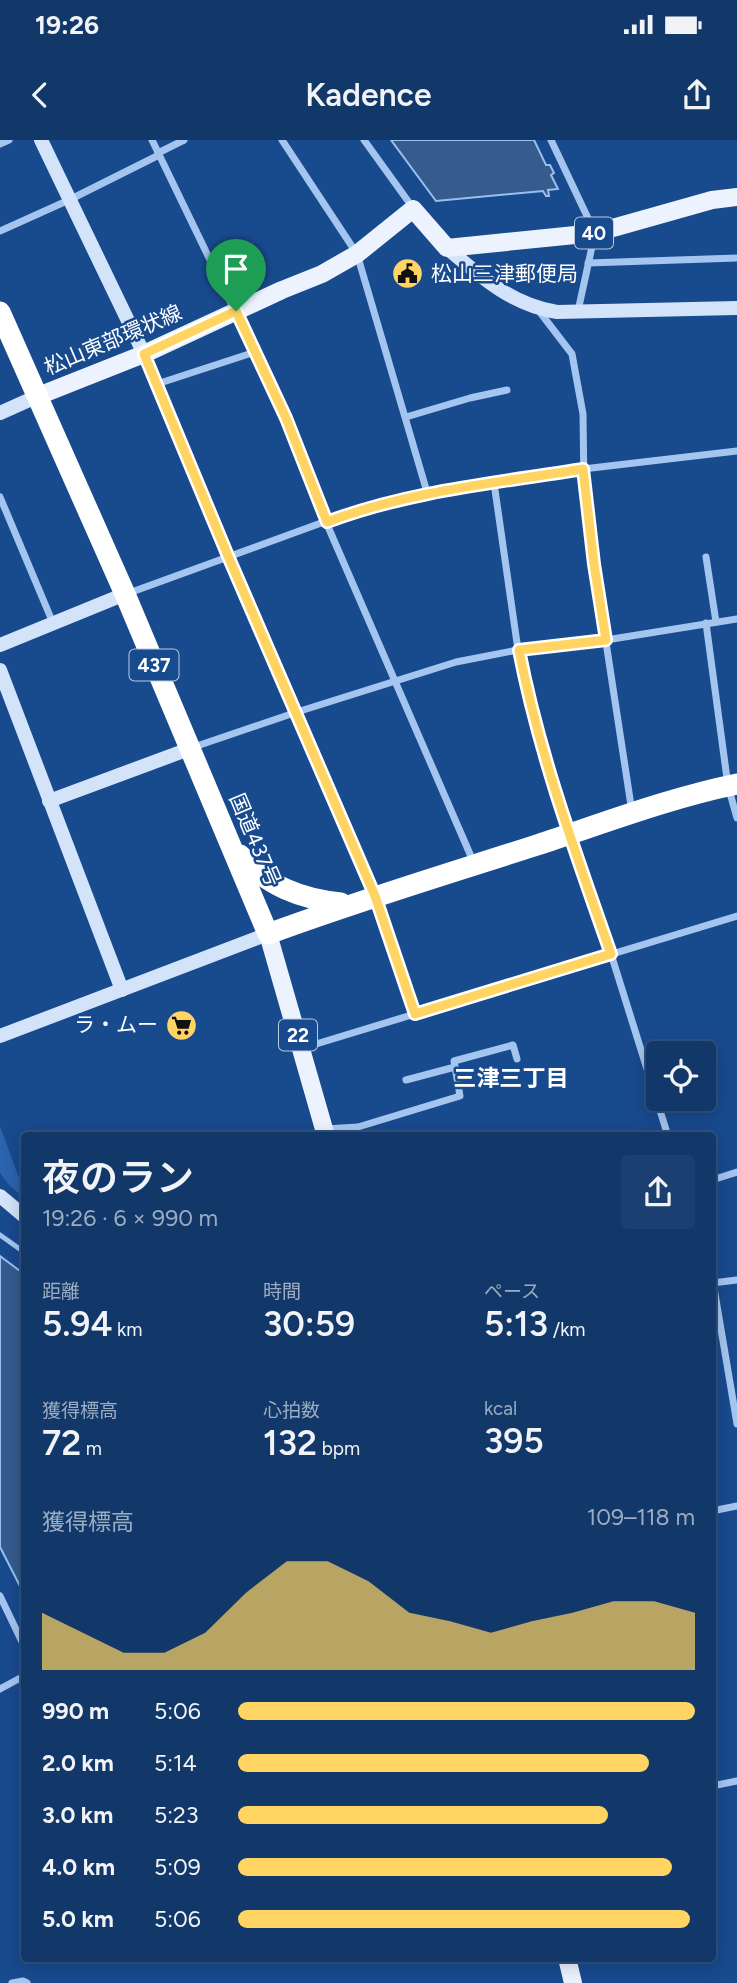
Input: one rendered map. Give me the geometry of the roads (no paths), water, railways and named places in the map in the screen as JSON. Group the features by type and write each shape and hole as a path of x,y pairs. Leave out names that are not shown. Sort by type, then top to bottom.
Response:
{"highway":[{"name":"国道437号","path":"0,312 125,594 268,934"},
{"path":"268,934 348,904 569,835 632,812 733,785"},
{"path":"230,843 253,870 283,890 315,901 348,904"}],"main road":[{"name":"40","path":"447,248 595,233 712,200 737,197"},
{"name":"松山東部環状線","path":"38,396 144,354 323,274 357,254 413,209"},
{"path":"413,209 447,248"},
{"name":"22","path":"268,934 325,1132"},
{"path":"568,1962 573,1983"}],"street":[{"path":"0,144 9,140"},
{"path":"41,140 157,384 375,896 415,1014"},
{"path":"152,140 286,418 327,522 475,865"},
{"path":"0,231 69,200 184,140"},
{"path":"282,140 357,254 427,492"},
{"path":"364,140 413,209"},
{"path":"551,140 595,233 578,312"},
{"path":"447,248 484,279 526,305 538,309 557,312 737,309"},
{"path":"588,263 737,258"},
{"path":"538,309 572,354 583,415 583,469 594,564 632,812"},
{"path":"157,384 255,352"},
{"path":"405,417 507,390"},
{"path":"0,413 38,396"},
{"path":"0,645 125,594 365,507 427,492 737,450"},
{"path":"494,483 530,711 667,1132"},
{"path":"0,497 54,623"},
{"path":"706,557 716,622"},
{"path":"50,801 297,712 456,662 519,650 606,640 737,619"},
{"path":"706,623 737,818"},
{"path":"0,670 122,990"},
{"path":"302,1048 737,916"},
{"path":"0,1036 268,934"},
{"path":"325,1132 358,1127 460,1096 454,1062 513,1045 517,1059"},
{"path":"406,1080 455,1066"},
{"path":"716,1179 737,1172"},
{"path":"0,1196 21,1214"},
{"path":"716,1281 737,1280"},
{"path":"716,1299 737,1424"},
{"path":"716,1510 737,1506"},
{"path":"0,1596 21,1640"},
{"path":"0,1689 21,1678"},
{"path":"716,1785 737,1781"},
{"path":"12,1983 27,1983"}],"lane":[{"path":"0,1235 21,1250"}],"place":[{"name":"松山三津郵便局","path":"408,274"},
{"name":"ラ・ムー","path":"181,1025"}],"district":[{"name":"三津三丁目","path":"511,1078"}]}
